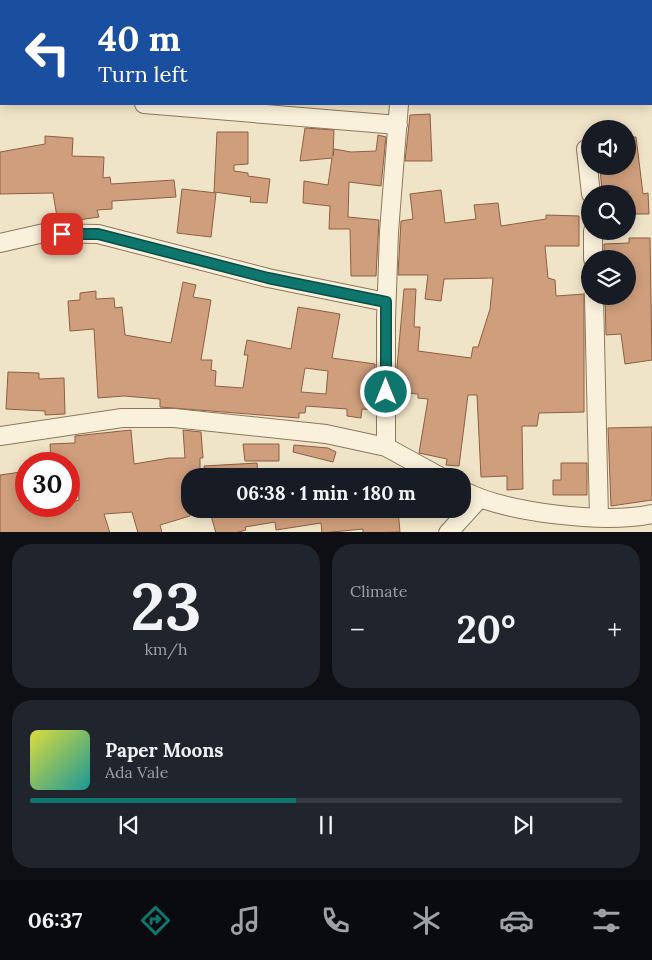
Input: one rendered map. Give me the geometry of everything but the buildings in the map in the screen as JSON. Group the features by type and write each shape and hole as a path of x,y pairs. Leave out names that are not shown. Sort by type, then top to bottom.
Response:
{"street":[{"path":"156,105 398,125"},
{"path":"386,447 386,302 389,232 399,105"},
{"path":"0,243 44,233 98,234 268,278 386,302"},
{"path":"594,305 600,518"},
{"path":"1,431 122,418 174,418 326,434 386,447 424,468"},
{"path":"471,495 479,499 534,511 600,518 652,514"},
{"path":"448,532 479,499"}],"route":[{"path":"62,234 98,234 268,278 386,302 386,392"}]}
